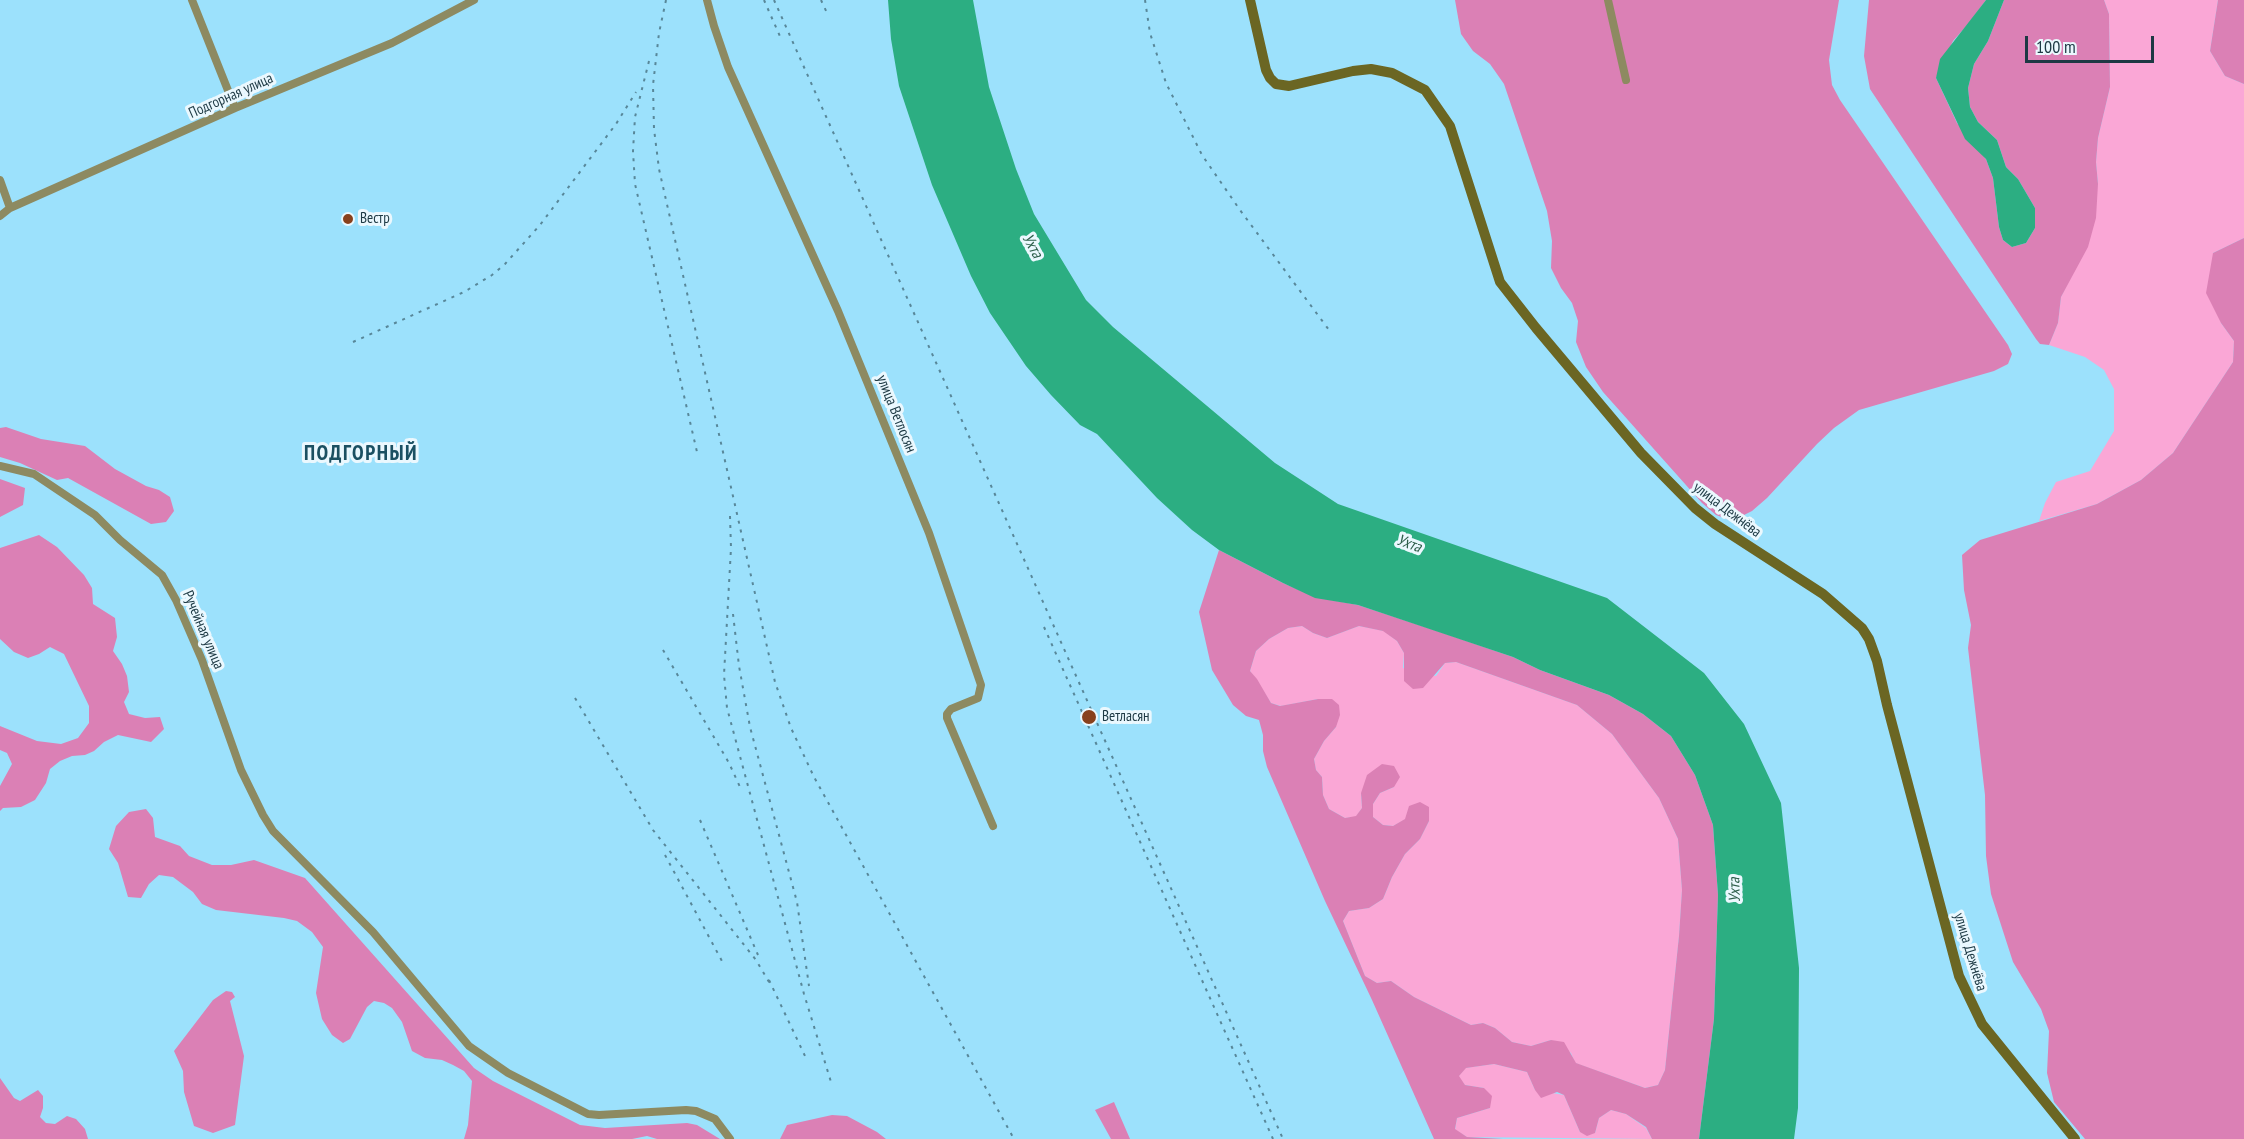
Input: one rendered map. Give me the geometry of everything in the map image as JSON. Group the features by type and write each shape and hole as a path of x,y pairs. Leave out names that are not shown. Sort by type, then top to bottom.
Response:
{"street":[{"path":"192,0 235,108"},
{"name":"Подгорная улица","path":"0,216 10,207 235,108 392,43 474,0"},
{"name":"улица Ветлосян","path":"707,0 728,67 838,311 929,533 981,685 978,698 951,709 947,714 993,826"},
{"name":"улица Дежнёва","path":"1251,0 1266,70 1276,84 1289,86 1371,69 1392,73 1425,90 1450,126 1500,282 1536,328 1641,453 1695,508 1715,524 1823,594 1862,628 1869,639 1877,661 1959,976 1982,1024 2074,1139"},
{"path":"1608,0 1626,80"},
{"path":"0,180 10,207"},
{"name":"Ручейная улица","path":"0,466 34,474 95,515 120,540 162,575 176,600 202,660 251,793 273,831 372,932 458,1036 495,1066 588,1114 696,1111 715,1119 730,1139"}],"shaded area":[{"path":"1455,0 1839,0 1829,60 1832,85 2008,345 2012,354 2008,364 1994,371 1859,410 1817,444 1752,511 1732,521 1716,515 1702,503 1603,392 1586,367 1576,342 1578,321 1572,303 1551,268 1552,241 1547,211 1504,84 1490,64 1473,51 1461,34"},
{"path":"1869,0 1986,0 1953,41 1936,78 1957,123 1986,159 1993,178 1999,227 2003,240 2012,247 2026,243 2035,228 2035,208 2018,179 2006,167 1997,140 1978,122 1970,107 1968,88 1974,64 1988,41 2004,0 2104,0 2109,14 2110,87 2098,138 2096,218 2088,247 2061,297 2058,323 2049,345 2040,344 2036,339 1870,89 1864,56"},
{"path":"2104,0 2218,0 2210,51 2225,76 2244,84 2244,238 2213,253 2221,323 2234,341 2233,362 2173,453 2141,480 2097,504 2039,521 2056,482 2090,471 2114,431 2114,389 2104,370 2085,357 2049,345 2058,323 2061,297 2073,272 2098,184 2096,162 2098,138 2110,87 2109,14"},
{"path":"2218,0 2244,0 2244,84 2225,76 2210,51"},
{"path":"2244,238 2244,1139 2085,1139 2054,1102 2047,1073 2049,1031 2041,1009 2013,962 1991,894 1986,856 1985,795 1968,648 1971,625 1964,590 1962,555 1980,540 2097,504 2141,480 2173,453 2233,362 2234,341 2221,323 2206,293 2213,253"},
{"path":"6,427 41,439 85,446 115,469 170,497 174,511 166,522 151,524 68,478 57,480 20,463 0,457 0,428"},
{"path":"0,479 25,488 23,505 0,517"},
{"path":"39,535 57,547 84,575 92,588 93,604 115,618 117,637 113,651 127,676 129,692 124,702 129,714 145,718 160,717 164,729 151,742 118,735 104,742 94,751 60,761 50,769 46,783 35,800 21,807 3,808 0,811 0,786 12,764 7,753 0,750 0,726 37,741 61,744 78,738 89,723 89,706 64,654 50,647 28,658 14,652 0,639 0,548"},
{"path":"1219,550 1315,597 1358,605 1440,632 1513,657 1540,670 1609,695 1643,714 1671,736 1695,775 1713,825 1718,895 1714,1019 1699,1139 1652,1139 1646,1127 1626,1114 1611,1110 1599,1118 1595,1133 1587,1136 1580,1132 1564,1095 1557,1092 1541,1098 1527,1072 1494,1064 1466,1068 1459,1076 1465,1085 1484,1088 1492,1096 1490,1108 1457,1118 1455,1129 1467,1137 1503,1139 1434,1139 1325,901 1267,767 1259,720 1246,716 1233,705 1212,670 1199,612","holes":["1302,626 1327,638 1359,626 1383,631 1397,641 1404,653 1404,681 1413,689 1423,688 1445,663 1456,662 1577,705 1612,734 1659,798 1678,839 1682,890 1679,936 1665,1070 1658,1085 1645,1088 1576,1063 1564,1042 1551,1040 1531,1046 1512,1042 1495,1028 1483,1023 1471,1025 1414,997 1391,981 1377,983 1365,976 1343,921 1349,911 1369,908 1383,899 1405,854 1420,839 1429,821 1429,807 1420,802 1409,806 1405,819 1393,826 1383,825 1373,817 1373,804 1380,793 1394,787 1400,777 1394,766 1382,764 1367,775 1361,793 1362,808 1356,816 1345,818 1329,809 1323,795 1322,777 1316,770 1314,759 1324,741 1336,727 1340,715 1339,705 1332,699 1318,699 1280,706 1271,703 1250,671 1256,651 1269,639 1288,628"]},
{"path":"1302,626 1327,638 1359,626 1384,631 1397,641 1404,653 1403,668 1436,676 1445,663 1456,662 1577,705 1612,734 1659,798 1678,839 1682,890 1679,936 1665,1070 1658,1085 1645,1088 1575,1063 1571,1053 1551,1040 1531,1046 1512,1042 1495,1028 1483,1023 1471,1025 1414,997 1391,981 1377,983 1365,976 1343,921 1349,911 1369,908 1383,899 1405,854 1420,839 1429,821 1429,807 1393,826 1383,825 1373,817 1373,804 1380,793 1394,787 1361,793 1362,808 1356,817 1345,818 1329,809 1323,795 1322,777 1316,770 1314,759 1324,741 1336,727 1318,699 1281,706 1271,703 1250,671 1256,651 1269,639 1288,628"},
{"path":"146,809 153,818 155,837 180,846 189,856 212,865 231,865 254,860 305,878 474,1068 493,1081 580,1125 605,1128 687,1123 697,1125 720,1139 657,1139 647,1136 632,1139 464,1139 468,1125 472,1081 464,1071 453,1065 442,1060 425,1058 412,1051 402,1022 392,1008 384,1003 374,1001 367,1007 350,1039 343,1043 332,1035 322,1019 316,993 323,947 312,932 297,921 216,910 202,904 193,892 173,877 159,875 149,884 141,898 128,897 118,863 109,849 116,826 129,812"},
{"path":"226,991 232,992 235,997 230,1001 244,1056 235,1125 213,1133 194,1126 184,1092 183,1071 174,1051 213,1000"},
{"path":"1494,1064 1527,1072 1535,1090 1564,1095 1580,1132 1595,1133 1599,1118 1611,1110 1626,1114 1646,1128 1652,1139 1467,1137 1455,1130 1457,1118 1490,1108 1484,1088 1465,1085 1458,1077 1465,1068"},
{"path":"0,1078 14,1098 20,1101 38,1090 43,1096 40,1117 46,1123 55,1124 67,1116 76,1119 85,1129 88,1139 0,1139"},
{"path":"1114,1102 1130,1139 1111,1139 1095,1110"},
{"path":"832,1115 847,1116 886,1139 780,1139 787,1125"}],"water":[{"name":"Ухта","path":"888,0 973,0 989,87 1016,169 1034,214 1086,300 1113,327 1275,463 1338,504 1607,598 1704,673 1744,724 1781,803 1799,968 1798,1108 1794,1139 1699,1139 1714,1019 1718,895 1713,825 1695,775 1671,736 1643,714 1609,695 1540,670 1513,657 1358,605 1315,598 1219,550 1192,530 1157,498 1097,434 1080,425 1051,395 1026,366 990,313 971,276 932,185 899,86 891,39"},
{"path":"1986,0 2004,0 1988,41 1974,64 1968,88 1970,107 1978,122 1997,140 2006,167 2018,179 2035,208 2035,228 2026,243 2012,247 2003,240 1999,227 1993,178 1986,159 1965,139 1936,78 1940,59"}],"railway":[{"path":"666,0 659,33 653,85 654,129 659,169 775,682 791,728 814,777 1014,1139"},
{"path":"764,0 782,41"},
{"path":"774,0 1283,1139"},
{"path":"821,0 827,13"},
{"path":"1145,0 1150,33 1166,83 1202,155 1329,330"},
{"path":"649,61 635,117 633,151 635,184 697,452"},
{"path":"353,342 464,292 505,264 540,225 616,124 636,92"},
{"path":"730,516 731,548 724,675 727,708 804,994 831,1082"},
{"path":"733,614 739,666 750,727 797,902 809,986"},
{"path":"1044,627 1273,1139"},
{"path":"663,650 729,763 740,787"},
{"path":"575,698 653,830 756,960 772,987"},
{"path":"700,820 758,955"},
{"path":"665,855 723,963"},
{"path":"769,980 805,1056"}],"place":[{"name":"Вестр","path":"348,219"},
{"name":"Ветласян","path":"1089,717"}],"district":[{"name":"ПОДГОРНЫЙ","path":"361,454"}]}
